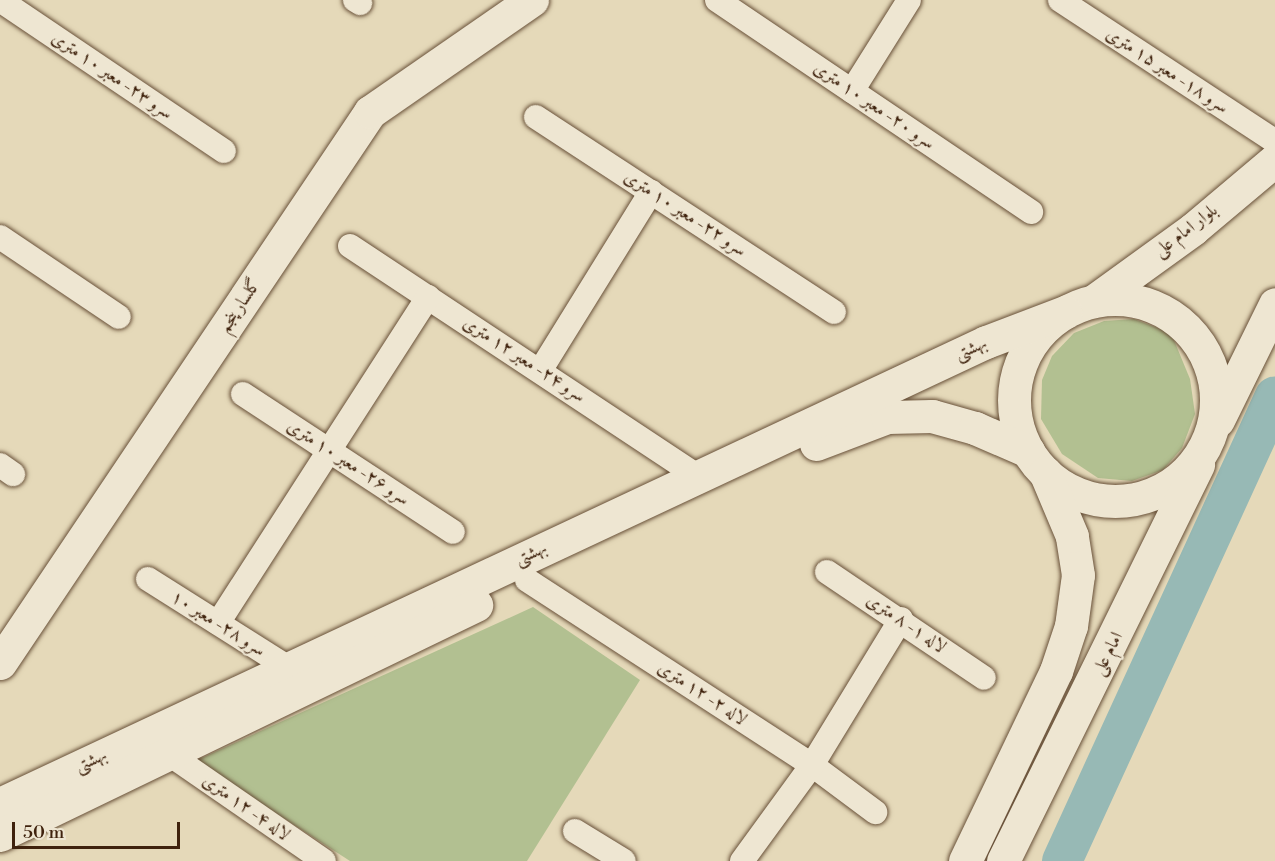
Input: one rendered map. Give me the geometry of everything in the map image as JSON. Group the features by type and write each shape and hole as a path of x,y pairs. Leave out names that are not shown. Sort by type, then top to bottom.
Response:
{"street":[{"name":"سرو ۲۳- معبر ۱۰ متری","path":"0,0 224,151"},
{"name":"گلسار پنجم","path":"0,663 370,112 532,0"},
{"name":"سرو ۲۰- معبر ۱۰ متری","path":"717,0 1031,213"},
{"path":"852,92 909,0"},
{"name":"سرو ۱۸- معبر ۱۵ متری","path":"1059,0 1275,141"},
{"name":"سرو ۲۲- معبر ۱۰ متری","path":"536,117 834,312"},
{"name":"بلوار امام علی","path":"1095,300 1193,230 1275,160"},
{"path":"540,371 651,192"},
{"path":"0,237 119,317"},
{"name":"سرو ۲۴- معبر ۱۲ متری","path":"350,246 698,476"},
{"path":"218,623 428,297"},
{"path":"965,861 1056,671 1071,626 1078,575 1072,536 1016,421 1014,390 1023,358 1040,332 1065,312 1095,300 1127,299 1158,308 1184,326 1204,351 1215,381 1216,413 1207,443"},
{"path":"1036,462 1067,488 1093,498 1147,496 1171,484 1192,466 1207,443 1275,304"},
{"name":"بهشتی","path":"5,800 986,342 1065,312"},
{"name":"سرو ۲۶- معبر ۱۰ متری","path":"243,394 453,532"},
{"name":"بهشتی","path":"0,835 527,580 840,434 887,417 932,416 975,428 1036,462"},
{"name":"امام علی","path":"1003,861 1183,500 1207,443"},
{"name":"لاله ۱- ۸ متری","path":"827,572 901,619 984,678"},
{"name":"سرو ۲۸- معبر ۱۰","path":"148,579 289,668"},
{"name":"لاله ۲- ۱۲ متری","path":"527,580 812,765 875,812"},
{"path":"742,861 812,765 901,619"},
{"name":"لاله ۴- ۱۲ متری","path":"169,754 324,861"},
{"path":"575,831 624,861"}],"green space":[{"path":"1134,319 1171,333 1190,379 1195,414 1182,448 1163,470 1132,481 1098,478 1062,454 1041,419 1042,380 1052,356 1074,333 1104,321"},
{"path":"533,607 640,680 527,861 350,861 195,761"}],"waterway":[{"path":"1062,861 1275,396"}]}
